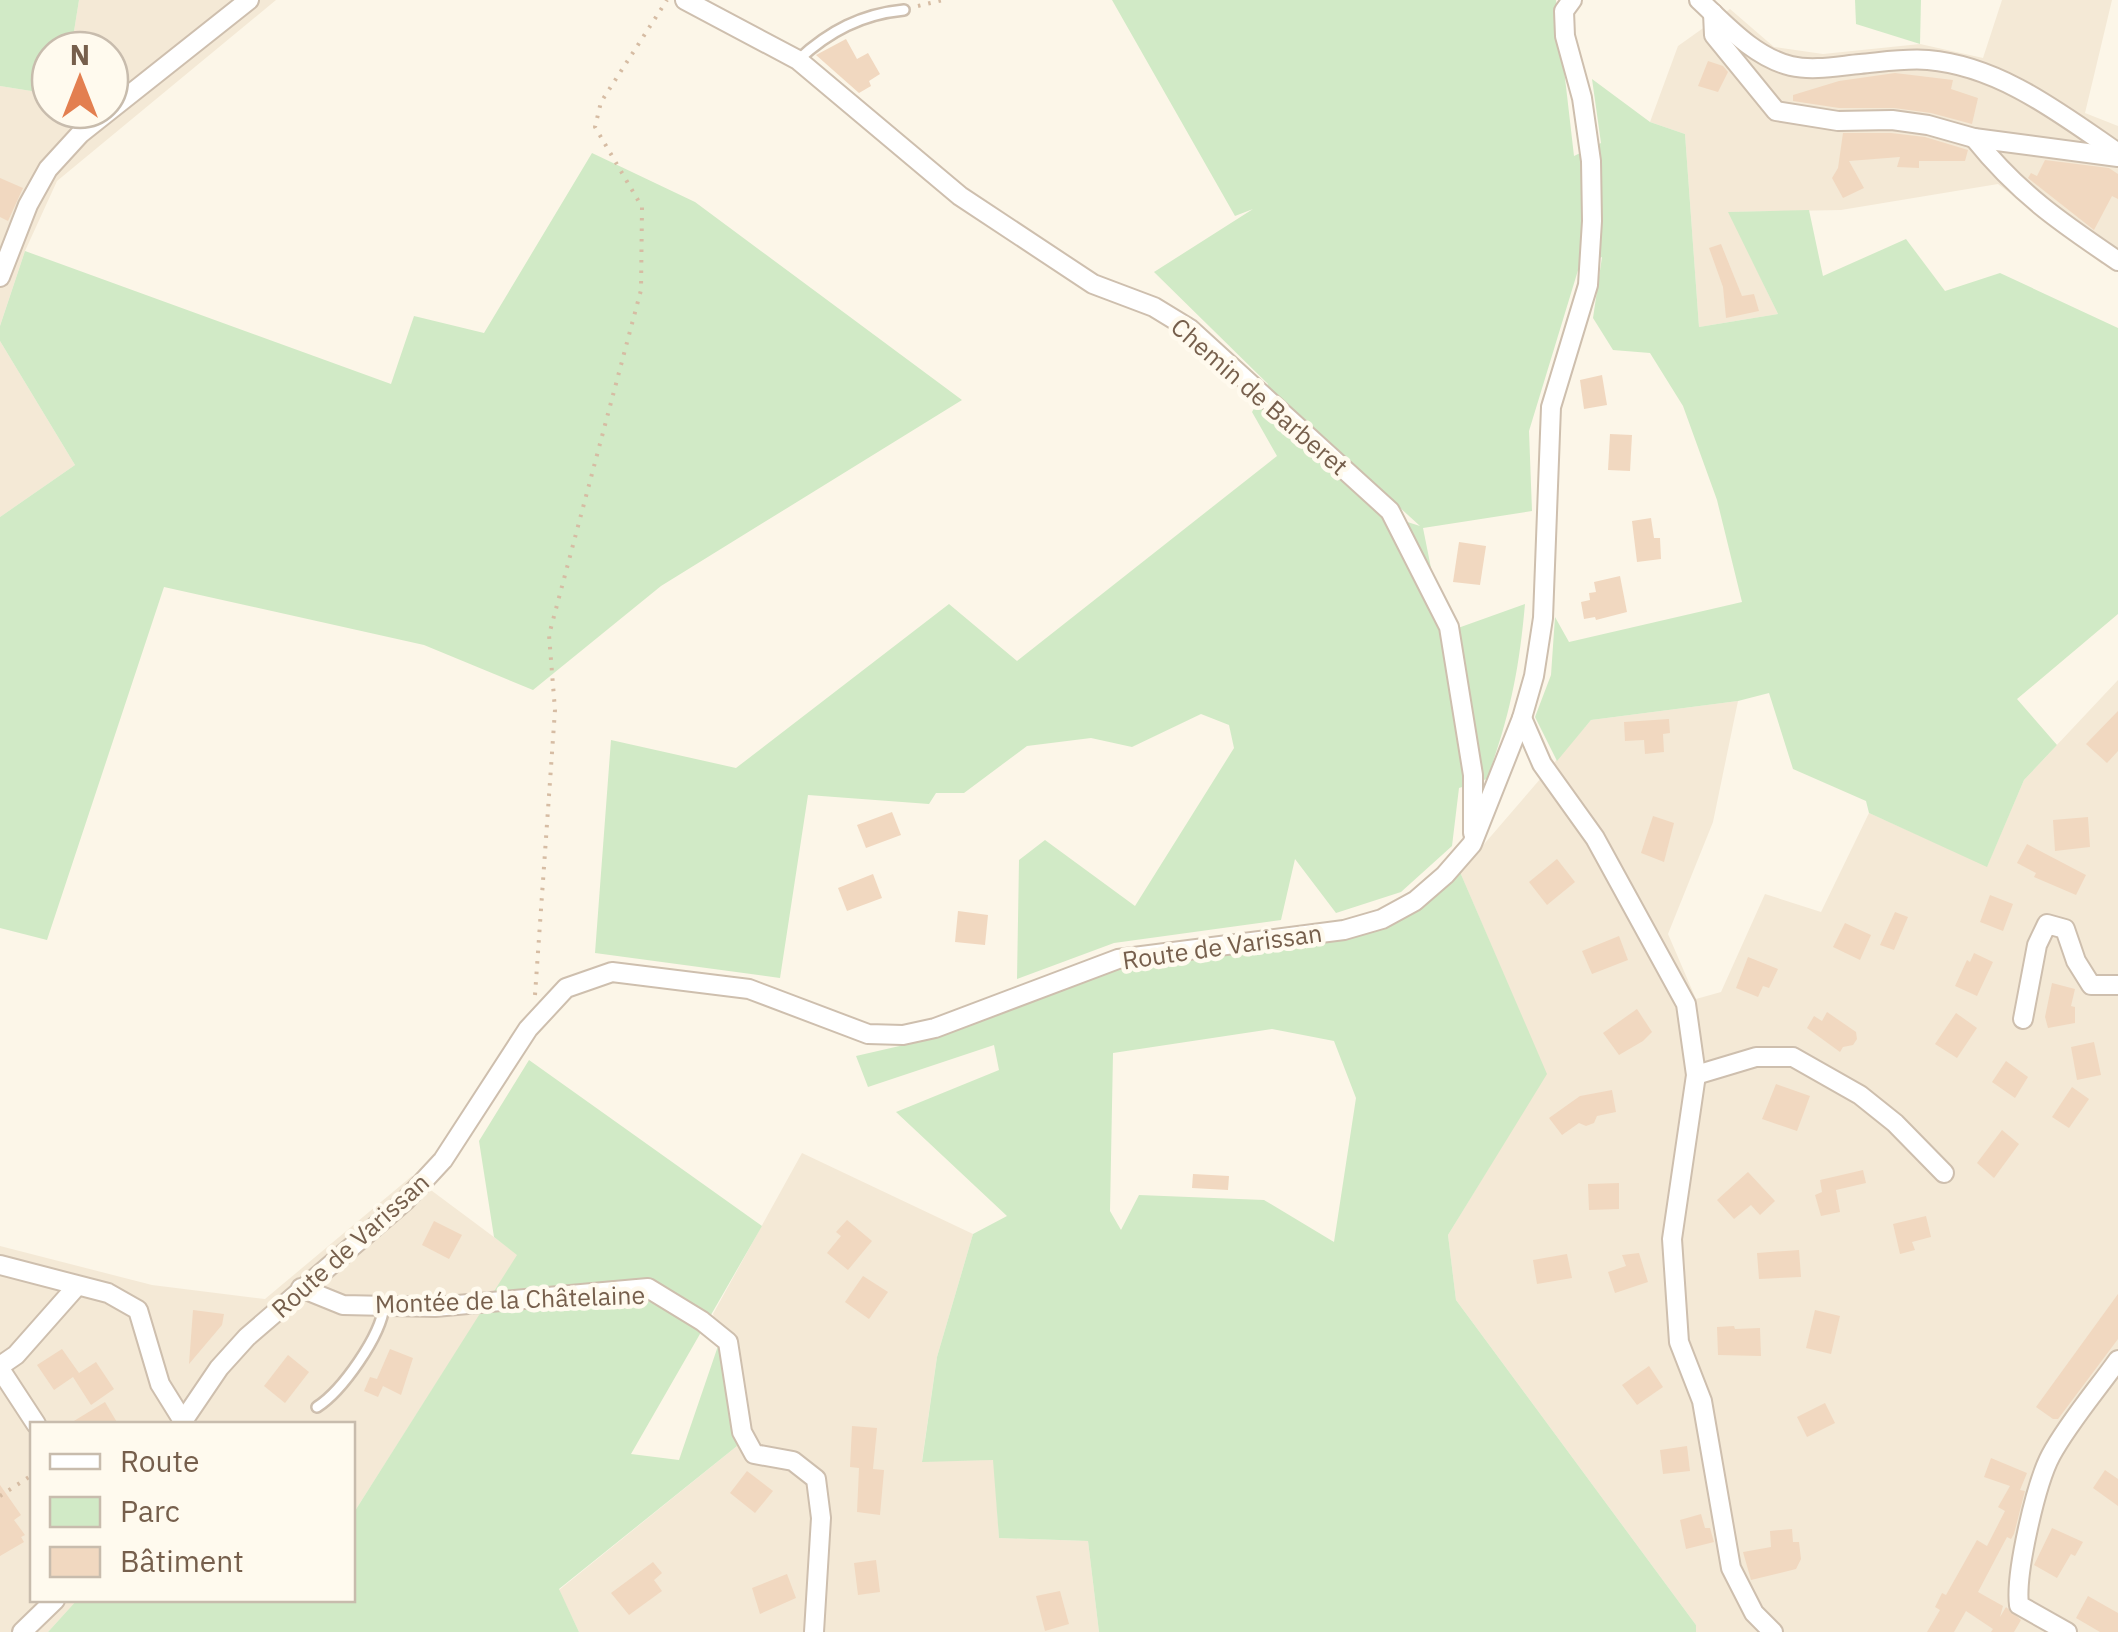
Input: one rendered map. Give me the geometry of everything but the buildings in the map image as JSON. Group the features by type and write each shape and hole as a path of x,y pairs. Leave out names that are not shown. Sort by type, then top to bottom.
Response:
{"street":[{"path":"0,278 28,205 48,169 80,134 249,0"},
{"name":"Chemin de Barberet","path":"686,0 798,60 960,196 1093,284 1154,307 1190,328 1390,510 1449,628 1473,775 1472,844"},
{"name":"Route de Varissan","path":"183,1422 219,1368 301,1288 405,1202 444,1160 534,1023 566,988 612,972 749,989 868,1034 903,1035 935,1028 1118,959 1344,930 1382,919 1415,901 1446,875 1472,844 1522,718 1534,676 1543,618 1551,406 1588,286 1592,220 1591,160 1582,98 1565,36 1564,10 1572,0"},
{"path":"1706,6 1714,35 1776,111 1838,122 1892,120 1974,138 2118,155"},
{"path":"1706,6 1763,54 1792,66 1819,68 1928,60 1995,77 2033,96 2118,155"},
{"path":"1974,138 2031,201 2118,261"},
{"path":"1522,718 1542,764 1595,838 1686,1004 1696,1075 1672,1239 1679,1342 1702,1402 1731,1568 1754,1613 1772,1632"},
{"path":"2023,1019 2037,946 2047,924 2065,929 2076,961 2091,984 2118,985"},
{"path":"1696,1075 1756,1057 1792,1057 1860,1096 1895,1122 1944,1173"},
{"path":"0,1264 108,1293 138,1310 160,1384 181,1422"},
{"path":"35,1422 0,1367 77,1286"},
{"name":"Montée de la Châtelaine","path":"301,1288 343,1304 435,1307 648,1288 702,1321 728,1342 742,1432 754,1454 793,1461 816,1480 821,1518 814,1632"},
{"path":"2066,1632 2019,1604 2017,1587 2050,1456 2118,1360"},
{"path":"22,1632 52,1602"}],"lane":[{"path":"798,60 846,24 877,13 904,10"},
{"path":"316,1407 334,1396 382,1322 384,1306"}],"path":[{"path":"534,1023 555,710 549,636 641,290 642,208 596,127 601,102 667,0"},
{"path":"904,10 942,0"},
{"path":"0,1496 30,1476"}],"shaded area":[{"path":"79,0 276,0 130,121 130,30 74,30"},
{"path":"2002,0 2112,0 2085,113 2118,126 2118,252 2102,264 1998,184 1841,210 1729,212 1778,314 1699,327 1685,134 1650,122 1678,46 1730,9 1774,47 1823,54 1920,44 1983,58"},
{"path":"0,86 30,91 30,130 119,130 57,181 25,251 0,326"},
{"path":"0,341 75,465 0,517"},
{"path":"2118,680 2118,1632 1696,1632 1696,1625 1456,1300 1448,1235 1546,1074 1460,872 1591,720 1738,701 1713,822 1668,934 1696,999 1721,992 1765,894 1821,912 1869,813 1987,866 2024,780"},
{"path":"802,1153 973,1234 937,1357 922,1461 994,1460 999,1538 1088,1541 1099,1632 579,1632 559,1590 737,1446 713,1314"},
{"path":"412,1176 518,1255 355,1511 355,1422 30,1422 30,1602 75,1602 48,1632 0,1632 0,1246 152,1285 265,1299"}],"green space":[{"path":"0,0 79,0 74,30 30,30 30,91 0,86"},
{"path":"1112,0 1556,0 1574,156 1601,143 1592,79 1650,122 1685,134 1699,327 1778,314 1728,212 1809,210 1823,276 1906,239 1945,291 2000,273 2118,328 2118,614 2017,699 2057,745 2024,780 1987,867 1869,813 1866,801 1793,769 1769,693 1738,701 1591,720 1557,761 1535,717 1551,675 1555,617 1569,642 1742,602 1717,500 1683,406 1650,353 1613,350 1593,318 1602,257 1579,267 1529,431 1532,511 1423,528 1444,633 1525,604 1512,693 1487,779 1459,788 1452,846 1401,892 1336,913 1295,859 1281,920 1114,943 1017,979 1019,860 1045,840 1135,906 1234,748 1229,725 1201,714 1132,747 1091,738 1027,746 964,793 936,793 929,804 808,795 780,978 595,953 611,740 736,768 949,604 1017,661 1277,456 1252,412 1268,384 1154,272 1253,209 1235,216","holes":["1317,433 1420,526 1379,513"]},
{"path":"1855,0 1921,0 1920,44 1856,24"},
{"path":"592,153 695,202 962,400 661,586 533,690 424,645 164,587 47,940 0,928 0,517 75,465 0,341 0,326 25,251 391,384 414,316 484,333"},
{"path":"1460,872 1547,1074 1448,1235 1456,1300 1696,1625 1696,1632 1099,1632 1088,1541 999,1538 993,1460 922,1462 937,1357 973,1234 1007,1216 896,1112 999,1070 994,1045 868,1087 856,1056 930,1039 1118,968 1346,940 1413,913","holes":["1272,1029 1334,1041 1356,1098 1334,1242 1264,1200 1139,1195 1121,1230 1110,1211 1113,1053"]},
{"path":"529,1060 762,1226 631,1454 679,1460 718,1346 737,1446 559,1589 579,1632 48,1632 75,1602 355,1602 355,1511 517,1255 494,1237 479,1141"}]}
